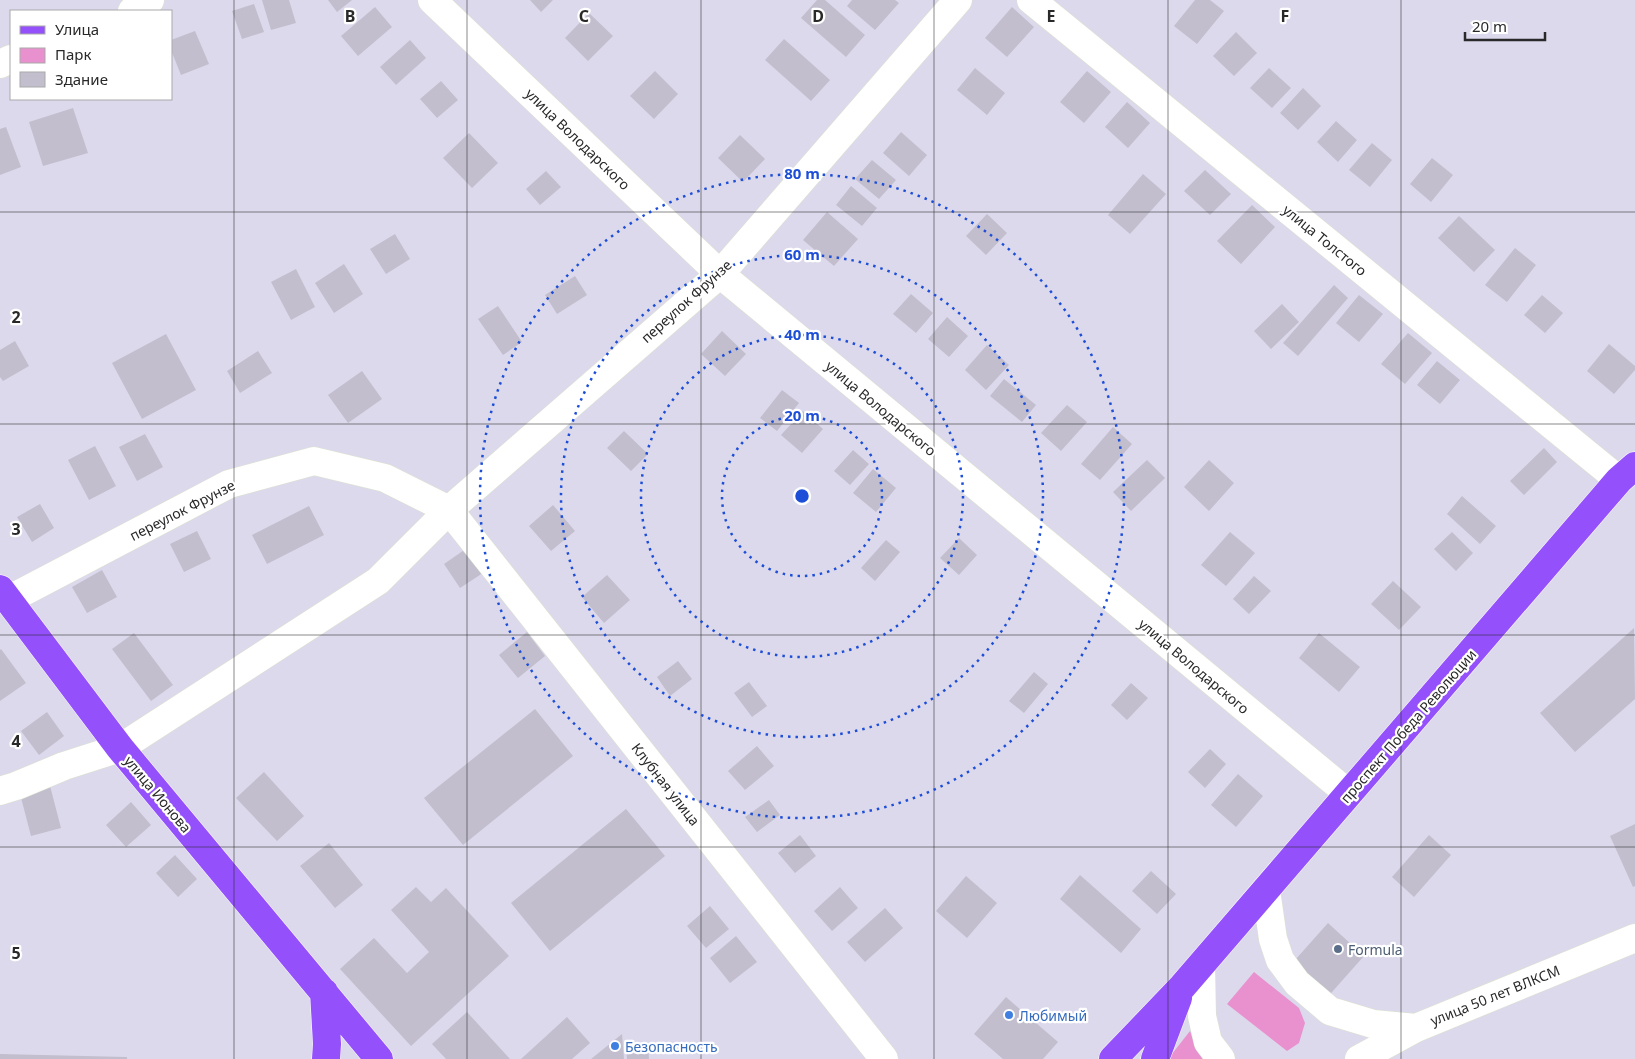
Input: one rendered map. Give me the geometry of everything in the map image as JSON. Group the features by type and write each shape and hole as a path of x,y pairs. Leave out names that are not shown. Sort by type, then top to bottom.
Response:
{"main road":[{"name":"проспект Победа Революции","path":"1113,1059 1201,966 1627,473"},
{"name":"улица Ионова","path":"4,595 120,748 379,1059"},
{"name":"проспект Победа Революции","path":"1154,1059 1182,987"},
{"path":"324,992 326,1059"}],"street":[{"path":"134,10 150,0"},
{"name":"улица Володарского","path":"432,0 720,274 1349,794"},
{"name":"переулок Фрунзе","path":"0,791 64,766 120,748 378,581 449,510 720,274 958,0"},
{"name":"улица Толстого","path":"1032,0 1627,473"},
{"name":"переулок Фрунзе","path":"4,595 229,484 314,461 384,478 449,510"},
{"name":"Клубная улица","path":"449,510 884,1059"},
{"path":"1266,890 1273,939 1280,960 1297,982 1330,1011 1372,1024 1416,1028"},
{"name":"улица 50 лет ВЛКСМ","path":"1359,1059 1416,1028 1635,938"},
{"path":"1201,966 1202,1016 1208,1042 1221,1059"}],"green space":[{"path":"1254,972 1299,1008 1305,1023 1299,1043 1287,1051 1227,1004"},
{"path":"1190,1031 1197,1051 1203,1059 1168,1059"}],"building":[{"path":"262,0 289,0 296,23 271,30"},
{"path":"328,0 352,0 337,12"},
{"path":"530,0 553,0 541,12"},
{"path":"817,0 825,0 865,35 846,57 801,18"},
{"path":"852,0 895,0 899,3 875,30 847,6"},
{"path":"1195,0 1210,0 1224,11 1197,44 1174,26"},
{"path":"254,4 264,32 242,39 232,11"},
{"path":"375,7 392,27 358,56 341,36"},
{"path":"1012,7 1034,27 1007,57 985,38"},
{"path":"589,13 613,36 588,61 565,38"},
{"path":"195,31 209,64 181,75 172,52 172,40"},
{"path":"1236,32 1257,53 1234,76 1213,56"},
{"path":"784,39 830,80 811,101 765,60"},
{"path":"410,40 426,58 396,85 380,67"},
{"path":"975,68 1005,93 987,115 957,90"},
{"path":"1269,68 1291,88 1272,108 1250,88"},
{"path":"655,71 678,94 654,119 630,96"},
{"path":"1087,71 1111,92 1084,123 1060,102"},
{"path":"441,81 458,100 437,118 420,99"},
{"path":"1303,88 1321,106 1298,130 1280,113"},
{"path":"1127,102 1150,123 1128,148 1105,127"},
{"path":"73,108 88,153 43,166 29,122"},
{"path":"1336,121 1357,140 1338,162 1317,142"},
{"path":"6,127 21,167 0,175 0,129"},
{"path":"901,132 927,155 909,176 883,153"},
{"path":"469,133 498,163 472,188 443,158"},
{"path":"740,135 765,159 743,182 718,158"},
{"path":"1372,143 1392,160 1370,187 1349,170"},
{"path":"1432,158 1453,175 1431,202 1410,184"},
{"path":"872,160 896,180 879,199 855,179"},
{"path":"1205,170 1231,194 1210,215 1184,191"},
{"path":"546,171 561,187 540,205 526,189"},
{"path":"1143,174 1166,194 1130,234 1108,215"},
{"path":"851,186 877,208 862,226 836,205"},
{"path":"1252,205 1275,227 1241,264 1217,241"},
{"path":"827,212 858,239 834,266 803,240"},
{"path":"987,214 1007,233 986,255 966,236"},
{"path":"1459,216 1495,250 1474,272 1438,238"},
{"path":"395,234 410,259 386,274 370,249"},
{"path":"1515,248 1536,265 1507,302 1485,285"},
{"path":"344,264 363,294 334,313 315,283"},
{"path":"296,269 315,307 291,320 271,282"},
{"path":"575,276 587,295 557,314 545,295"},
{"path":"1334,285 1348,298 1298,356 1283,343"},
{"path":"911,294 933,313 916,333 893,314"},
{"path":"1359,295 1383,314 1359,342 1336,323"},
{"path":"1542,295 1563,313 1545,333 1524,315"},
{"path":"1282,304 1299,322 1271,349 1254,331"},
{"path":"498,306 522,342 503,355 478,319"},
{"path":"947,317 968,336 949,357 928,339"},
{"path":"722,331 746,354 725,376 701,354"},
{"path":"1408,333 1432,353 1405,384 1381,364"},
{"path":"166,334 196,390 142,419 112,363"},
{"path":"15,341 29,366 3,381 0,377 0,350"},
{"path":"1609,344 1635,366 1635,370 1614,394 1587,371"},
{"path":"987,345 1009,365 986,390 965,370"},
{"path":"258,351 272,373 240,393 227,371"},
{"path":"1437,361 1460,380 1440,404 1417,385"},
{"path":"362,371 382,399 348,423 328,395"},
{"path":"1004,379 1036,405 1022,422 990,396"},
{"path":"782,390 799,403 777,431 760,418"},
{"path":"1067,405 1087,422 1061,451 1041,433"},
{"path":"803,411 823,429 802,453 781,435"},
{"path":"1113,427 1132,444 1100,480 1081,464"},
{"path":"624,431 648,454 631,471 607,448"},
{"path":"145,434 163,467 137,481 119,447"},
{"path":"95,446 116,486 89,500 68,460"},
{"path":"1544,448 1557,462 1524,495 1510,481"},
{"path":"853,450 869,464 850,485 834,471"},
{"path":"1147,460 1165,478 1131,511 1113,492"},
{"path":"1209,460 1234,483 1209,511 1184,487"},
{"path":"873,469 896,488 876,512 853,493"},
{"path":"1462,496 1496,526 1480,544 1447,514"},
{"path":"40,504 54,528 32,542 17,517"},
{"path":"553,505 575,531 551,551 529,526"},
{"path":"309,506 324,535 267,564 252,535"},
{"path":"197,531 211,559 184,572 170,544"},
{"path":"1230,532 1255,553 1226,586 1201,565"},
{"path":"1452,532 1473,553 1456,571 1434,549"},
{"path":"959,538 977,555 959,575 940,558"},
{"path":"886,540 900,552 875,581 861,568"},
{"path":"470,546 486,571 460,588 444,564"},
{"path":"102,570 117,597 87,613 72,587"},
{"path":"607,575 630,600 604,623 582,597"},
{"path":"1254,576 1271,591 1249,614 1233,599"},
{"path":"1393,581 1421,607 1399,630 1371,604"},
{"path":"1634,628 1635,699 1575,752 1540,713"},
{"path":"527,632 545,656 518,678 499,655"},
{"path":"134,633 173,685 151,701 112,649"},
{"path":"1319,633 1360,667 1339,692 1299,658"},
{"path":"0,650 26,683 0,701"},
{"path":"678,661 692,679 670,696 657,677"},
{"path":"1034,672 1048,684 1024,713 1009,701"},
{"path":"749,682 767,706 752,717 734,693"},
{"path":"1131,683 1148,698 1127,720 1111,705"},
{"path":"535,709 573,756 463,845 424,798"},
{"path":"47,712 64,736 39,755 21,731"},
{"path":"757,746 774,766 745,790 728,771"},
{"path":"1210,749 1226,764 1205,788 1188,772"},
{"path":"264,772 304,816 277,841 236,798"},
{"path":"1238,774 1263,796 1236,827 1211,805"},
{"path":"49,782 61,828 31,836 19,790"},
{"path":"769,800 780,815 757,832 745,817"},
{"path":"131,802 151,825 126,847 106,825"},
{"path":"626,809 665,856 550,951 511,903"},
{"path":"1635,824 1635,886 1633,887 1610,836"},
{"path":"800,835 816,856 795,873 778,853"},
{"path":"1429,835 1451,855 1414,897 1392,877"},
{"path":"329,843 363,885 335,908 300,866"},
{"path":"175,855 197,879 178,897 156,873"},
{"path":"1151,871 1176,894 1157,914 1132,891"},
{"path":"1080,875 1141,929 1121,953 1060,899"},
{"path":"966,876 997,903 967,938 936,911"},
{"path":"416,887 431,902 446,888 509,956 411,1046 340,969 374,938 407,973 429,952 391,910"},
{"path":"840,887 858,908 832,931 814,911"},
{"path":"710,906 729,929 706,948 687,926"},
{"path":"885,908 903,928 865,962 847,942"},
{"path":"1328,923 1364,956 1316,1010 1279,978"},
{"path":"736,936 757,962 730,983 710,958"},
{"name":"Любимый","path":"1006,997 1058,1042 1043,1059 1003,1059 974,1034"},
{"path":"467,1012 510,1059 446,1059 432,1044"},
{"path":"567,1017 590,1043 572,1059 521,1059"},
{"name":"Безопасность","path":"622,1034 624,1059 591,1059"},
{"path":"648,1045 649,1059 627,1059 626,1047"},
{"path":"0,1054 127,1057 127,1059 0,1059"}],"place":[{"name":"Formula","path":"1338,949"},
{"name":"Любимый","path":"1009,1015"},
{"name":"Безопасность","path":"615,1046"}]}
